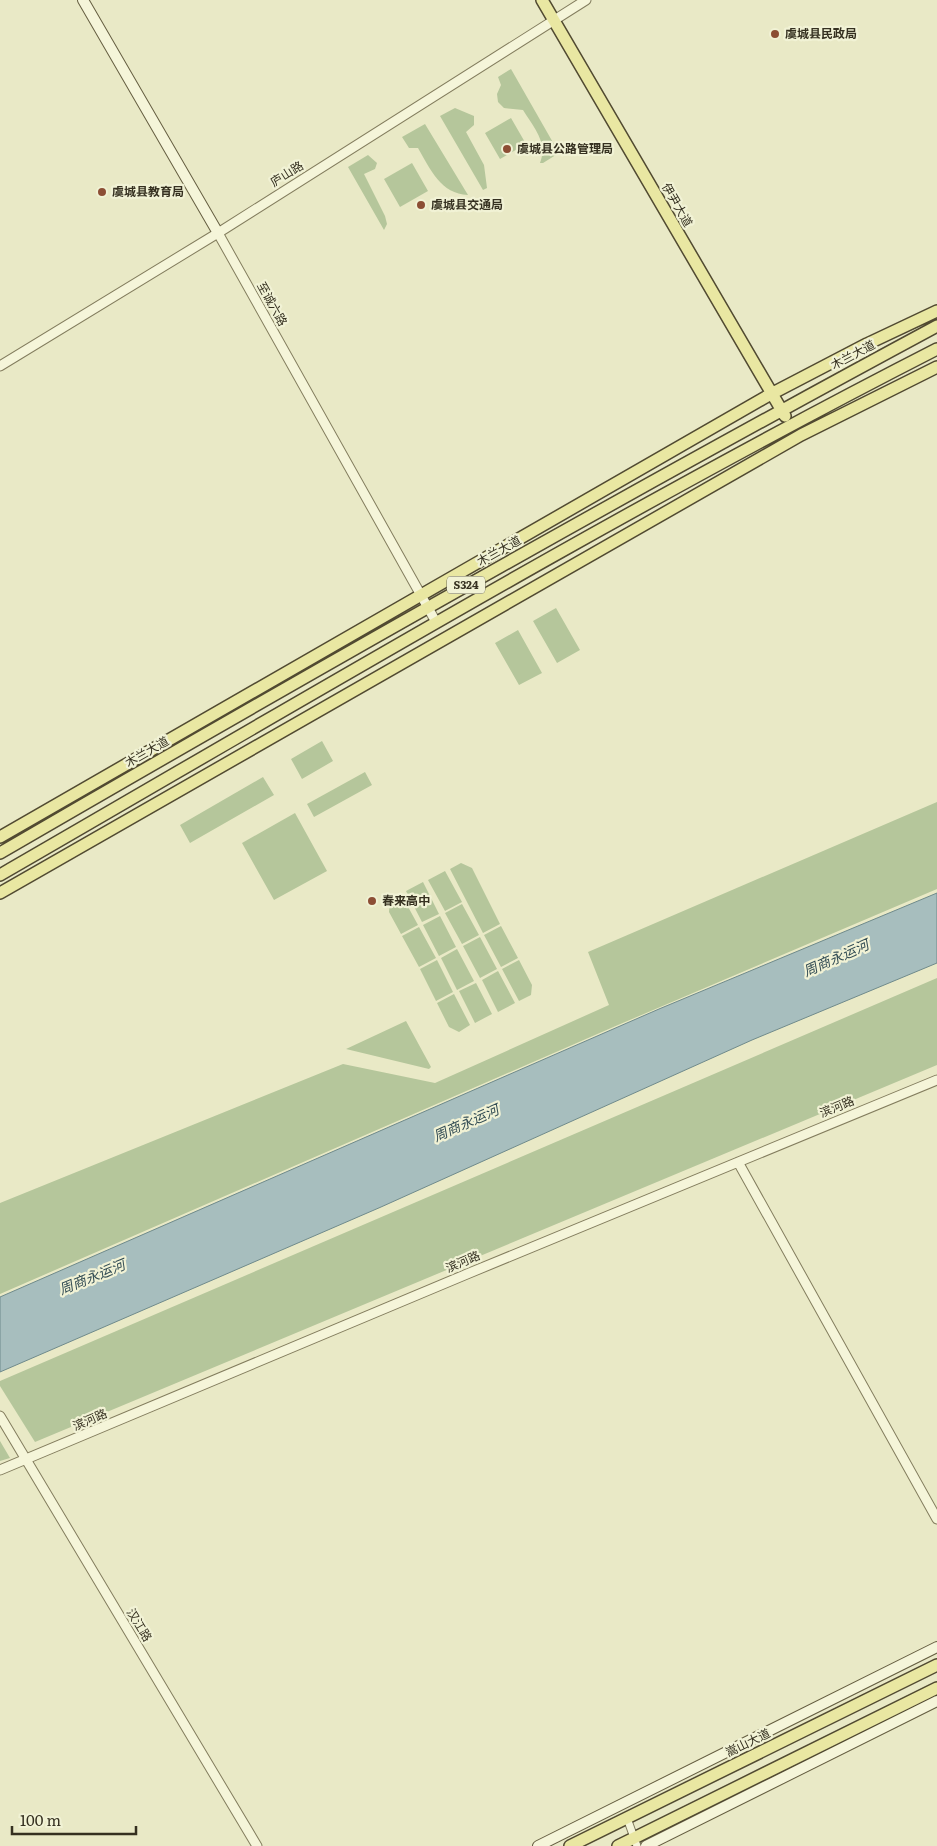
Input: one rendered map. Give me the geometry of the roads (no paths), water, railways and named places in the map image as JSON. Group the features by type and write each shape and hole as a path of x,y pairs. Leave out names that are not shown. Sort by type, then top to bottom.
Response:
{"main road":[{"name":"至诚六路","path":"83,0 218,233"},
{"name":"伊尹大道","path":"542,0 790,424"},
{"path":"0,837 771,394 867,344 937,311"},
{"name":"木兰大道","path":"0,853 427,607 781,410 937,326"},
{"name":"S324","path":"0,875 436,622 790,424 937,349"},
{"path":"0,893 801,435 937,367"},
{"path":"538,1846 937,1647"},
{"name":"嵩山大道","path":"570,1846 937,1665"},
{"path":"618,1846 635,1842 937,1688"},
{"path":"646,1846 937,1701"}],"street":[{"name":"庐山路","path":"0,366 218,233 586,0"},
{"name":"至诚六路","path":"218,233 436,622"},
{"name":"滨河路","path":"0,1470 26,1461 467,1274 937,1080"},
{"path":"738,1162 937,1519"},
{"name":"汉江路","path":"0,1416 257,1846"},
{"path":"627,1818 635,1842"}],"water":[{"name":"周商永运河","path":"937,893 937,963 752,1040 381,1207 0,1372 0,1297 659,1009"}],"place":[{"name":"虞城县民政局","path":"775,34"},
{"name":"虞城县公路管理局","path":"507,149"},
{"name":"虞城县教育局","path":"102,192"},
{"name":"虞城县交通局","path":"421,205"},
{"name":"春来高中","path":"372,901"}]}
